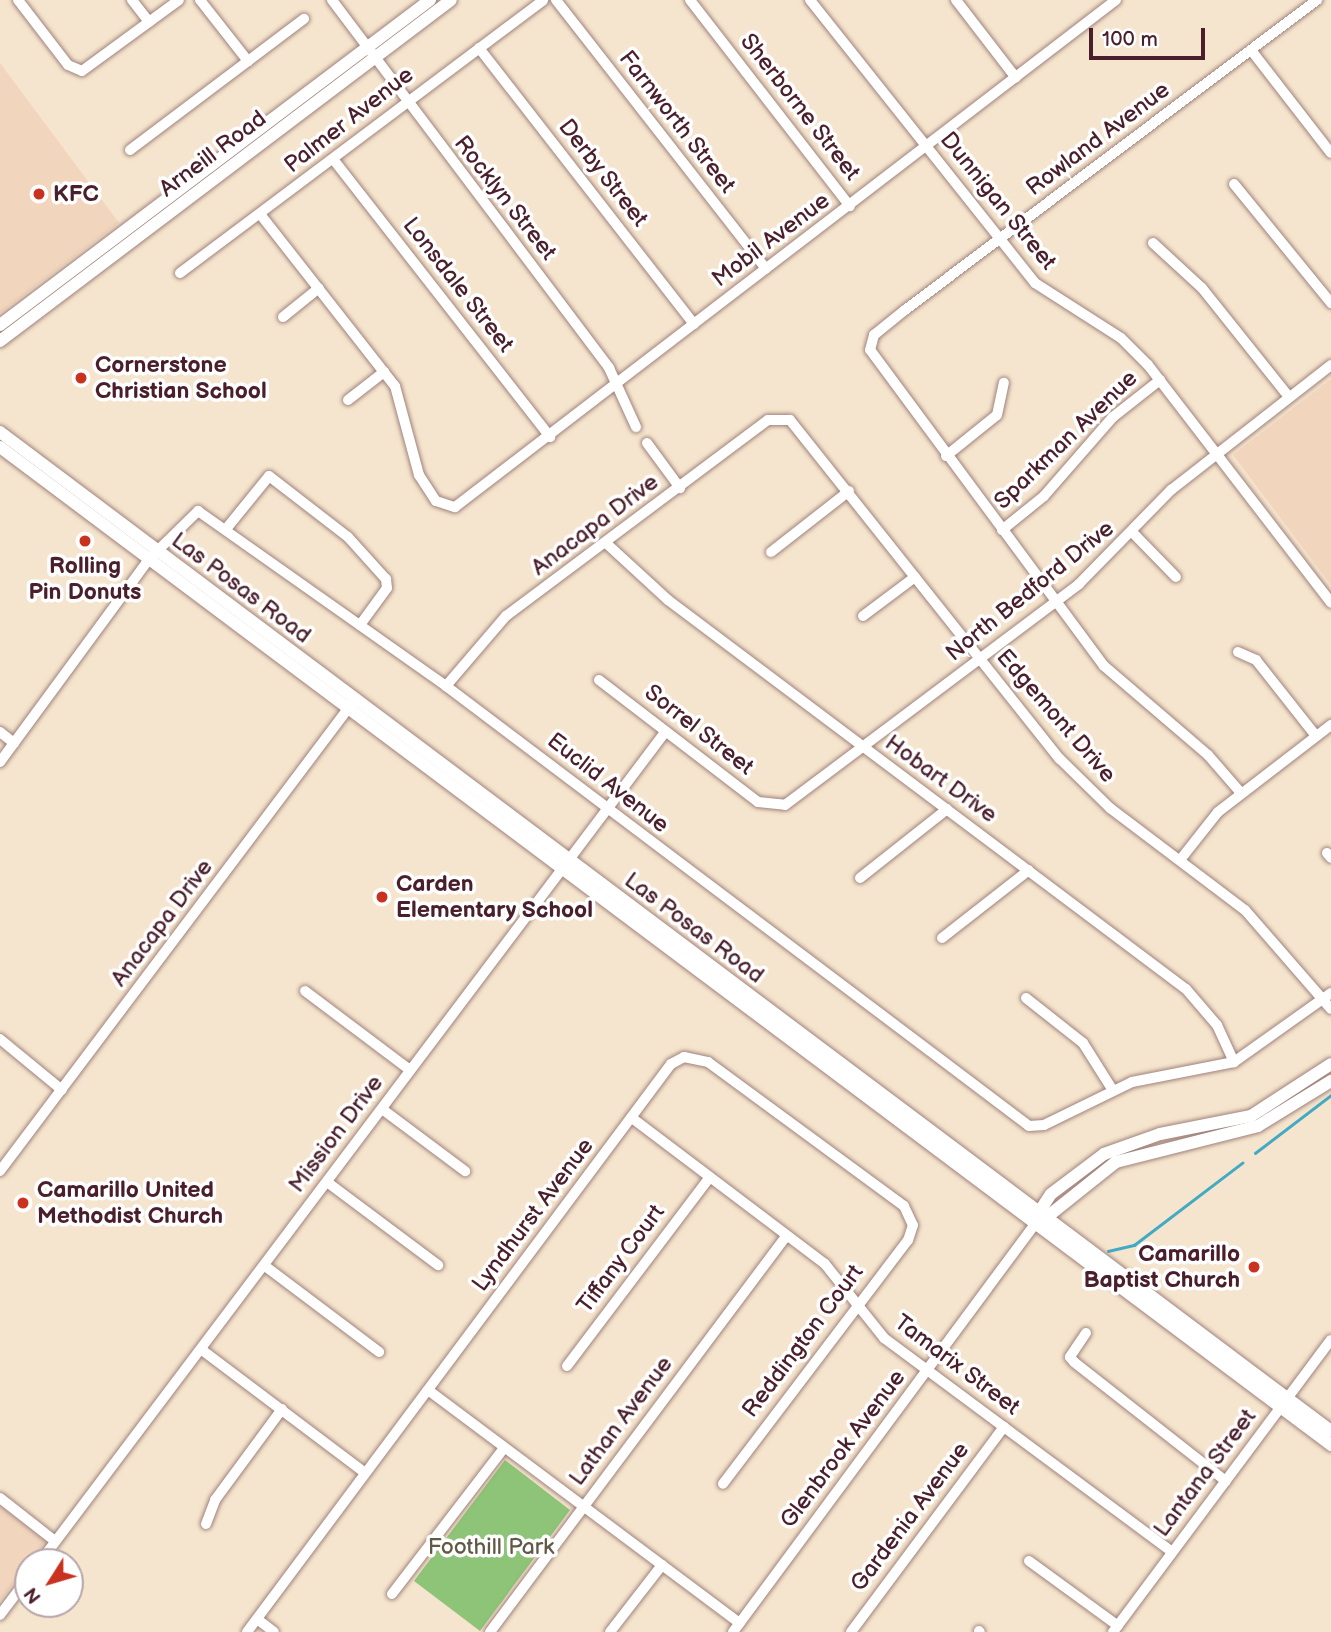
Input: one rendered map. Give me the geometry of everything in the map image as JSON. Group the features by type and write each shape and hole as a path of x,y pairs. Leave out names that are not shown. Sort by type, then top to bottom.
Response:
{"main road":[{"name":"Arneill Road","path":"0,341 368,55 430,0"},
{"name":"Arneill Road","path":"0,325 368,55 450,0"},
{"name":"Las Posas Road","path":"0,432 153,555 1035,1224 1284,1403 1331,1431"},
{"name":"Las Posas Road","path":"0,447 153,555"},
{"name":"Las Posas Road","path":"565,866 1037,1209 1284,1403 1331,1445"},
{"path":"1035,1224 1037,1209 1104,1154 1160,1134 1251,1116 1331,1064"},
{"path":"1035,1224 1048,1218 1116,1161 1258,1126 1331,1081"}],"street":[{"path":"18,0 68,65 82,71 179,0"},
{"path":"132,0 149,22"},
{"path":"200,0 247,61"},
{"name":"Rocklyn Street","path":"332,0 368,55 618,383 636,427"},
{"name":"Palmer Avenue","path":"180,273 543,0"},
{"name":"Farnworth Street","path":"555,0 766,269"},
{"name":"Sherborne Street","path":"690,0 850,206"},
{"name":"Dunnigan Street","path":"810,0 1035,283 1121,338 1160,380 1331,603"},
{"path":"956,0 1016,78"},
{"name":"Mobil Avenue","path":"384,372 403,405 419,475 431,496 449,507 472,499 694,324 928,148 1016,78 1101,4 1116,0"},
{"name":"Rowland Avenue","path":"1241,793 1208,755 1118,683 871,357 874,335 1317,0"},
{"path":"130,150 304,19"},
{"name":"Derby Street","path":"479,48 694,324"},
{"path":"1251,50 1331,152"},
{"name":"Lonsdale Street","path":"333,159 550,437"},
{"path":"1234,184 1331,303"},
{"path":"260,214 384,372 348,400"},
{"path":"1153,243 1202,288 1289,397"},
{"path":"283,317 319,288"},
{"name":"North Bedford Drive","path":"776,807 864,748 1058,601 1133,534 1216,452 1331,365"},
{"name":"Sparkman Avenue","path":"1002,530 1044,496 1113,417 1160,380"},
{"path":"946,456 997,415 1004,383"},
{"name":"Anacapa Drive","path":"446,686 490,629 768,420 784,418"},
{"name":"Edgemont Drive","path":"784,418 796,424 980,660 1085,785 1274,937 1327,996 1331,1009"},
{"path":"647,443 680,488"},
{"path":"226,529 269,476 348,537 386,579 387,588 360,625"},
{"path":"771,552 849,491"},
{"name":"Euclid Avenue","path":"153,555 195,511 226,529 446,686 606,809 1034,1127 1112,1089"},
{"path":"1133,534 1176,578"},
{"name":"Hobart Drive","path":"606,543 637,576 1186,989 1217,1025 1234,1062"},
{"path":"0,762 153,555"},
{"path":"863,616 915,577"},
{"path":"1238,652 1256,660 1316,736"},
{"name":"Sorrel Street","path":"599,680 758,802 776,807"},
{"name":"Anacapa Drive","path":"0,1171 351,705"},
{"path":"1181,860 1241,793 1331,725"},
{"name":"Mission Drive","path":"50,1548 202,1350 666,731"},
{"path":"0,732 15,743"},
{"path":"860,878 947,809"},
{"path":"942,939 1029,870"},
{"path":"305,991 410,1070"},
{"path":"1026,998 1083,1043 1112,1089 1234,1062 1327,996"},
{"path":"0,1039 62,1090"},
{"name":"Lyndhurst Avenue","path":"247,1632 671,1064 696,1057 904,1206 913,1222"},
{"path":"383,1109 465,1171"},
{"name":"Tamarix Street","path":"632,1118 825,1264 858,1301 874,1328 1172,1552"},
{"name":"Tiffany Court","path":"568,1366 709,1178"},
{"path":"327,1182 438,1265"},
{"name":"Reddington Court","path":"723,1483 858,1301 908,1240 913,1222"},
{"name":"Glenbrook Avenue","path":"736,1628 1035,1224"},
{"name":"Lathan Avenue","path":"490,1632 786,1236"},
{"path":"265,1266 379,1352"},
{"path":"1086,1333 1070,1357 1074,1362 1226,1481"},
{"name":"Lantana Street","path":"1116,1629 1284,1403 1327,1354 1331,1340"},
{"path":"202,1350 365,1473"},
{"path":"428,1391 662,1565 736,1628"},
{"path":"206,1524 215,1500 282,1409"},
{"name":"Gardenia Avenue","path":"851,1632 1004,1427"},
{"path":"392,1594 504,1448"},
{"path":"0,1498 55,1541"},
{"path":"1029,1561 1116,1629"},
{"path":"610,1632 662,1565"},
{"path":"0,1615 14,1596"},
{"path":"257,1619 274,1632"}],"shaded area":[{"path":"0,63 119,223 0,313"},
{"path":"1331,379 1331,585 1233,455"},
{"path":"0,1506 45,1541 40,1548 14,1548 14,1582 0,1601"}],"green space":[{"name":"Foothill Park","path":"505,1460 570,1510 480,1631 414,1581"}],"waterway":[{"path":"1255,1153 1331,1095"},
{"path":"1108,1251 1134,1245 1242,1163"}],"place":[{"name":"KFC","path":"39,194"},
{"name":"Cornerstone Christian School","path":"81,378"},
{"name":"Rolling Pin Donuts","path":"85,541"},
{"name":"Carden Elementary School","path":"382,897"},
{"name":"Camarillo United Methodist Church","path":"23,1203"},
{"name":"Camarillo Baptist Church","path":"1254,1267"}]}
